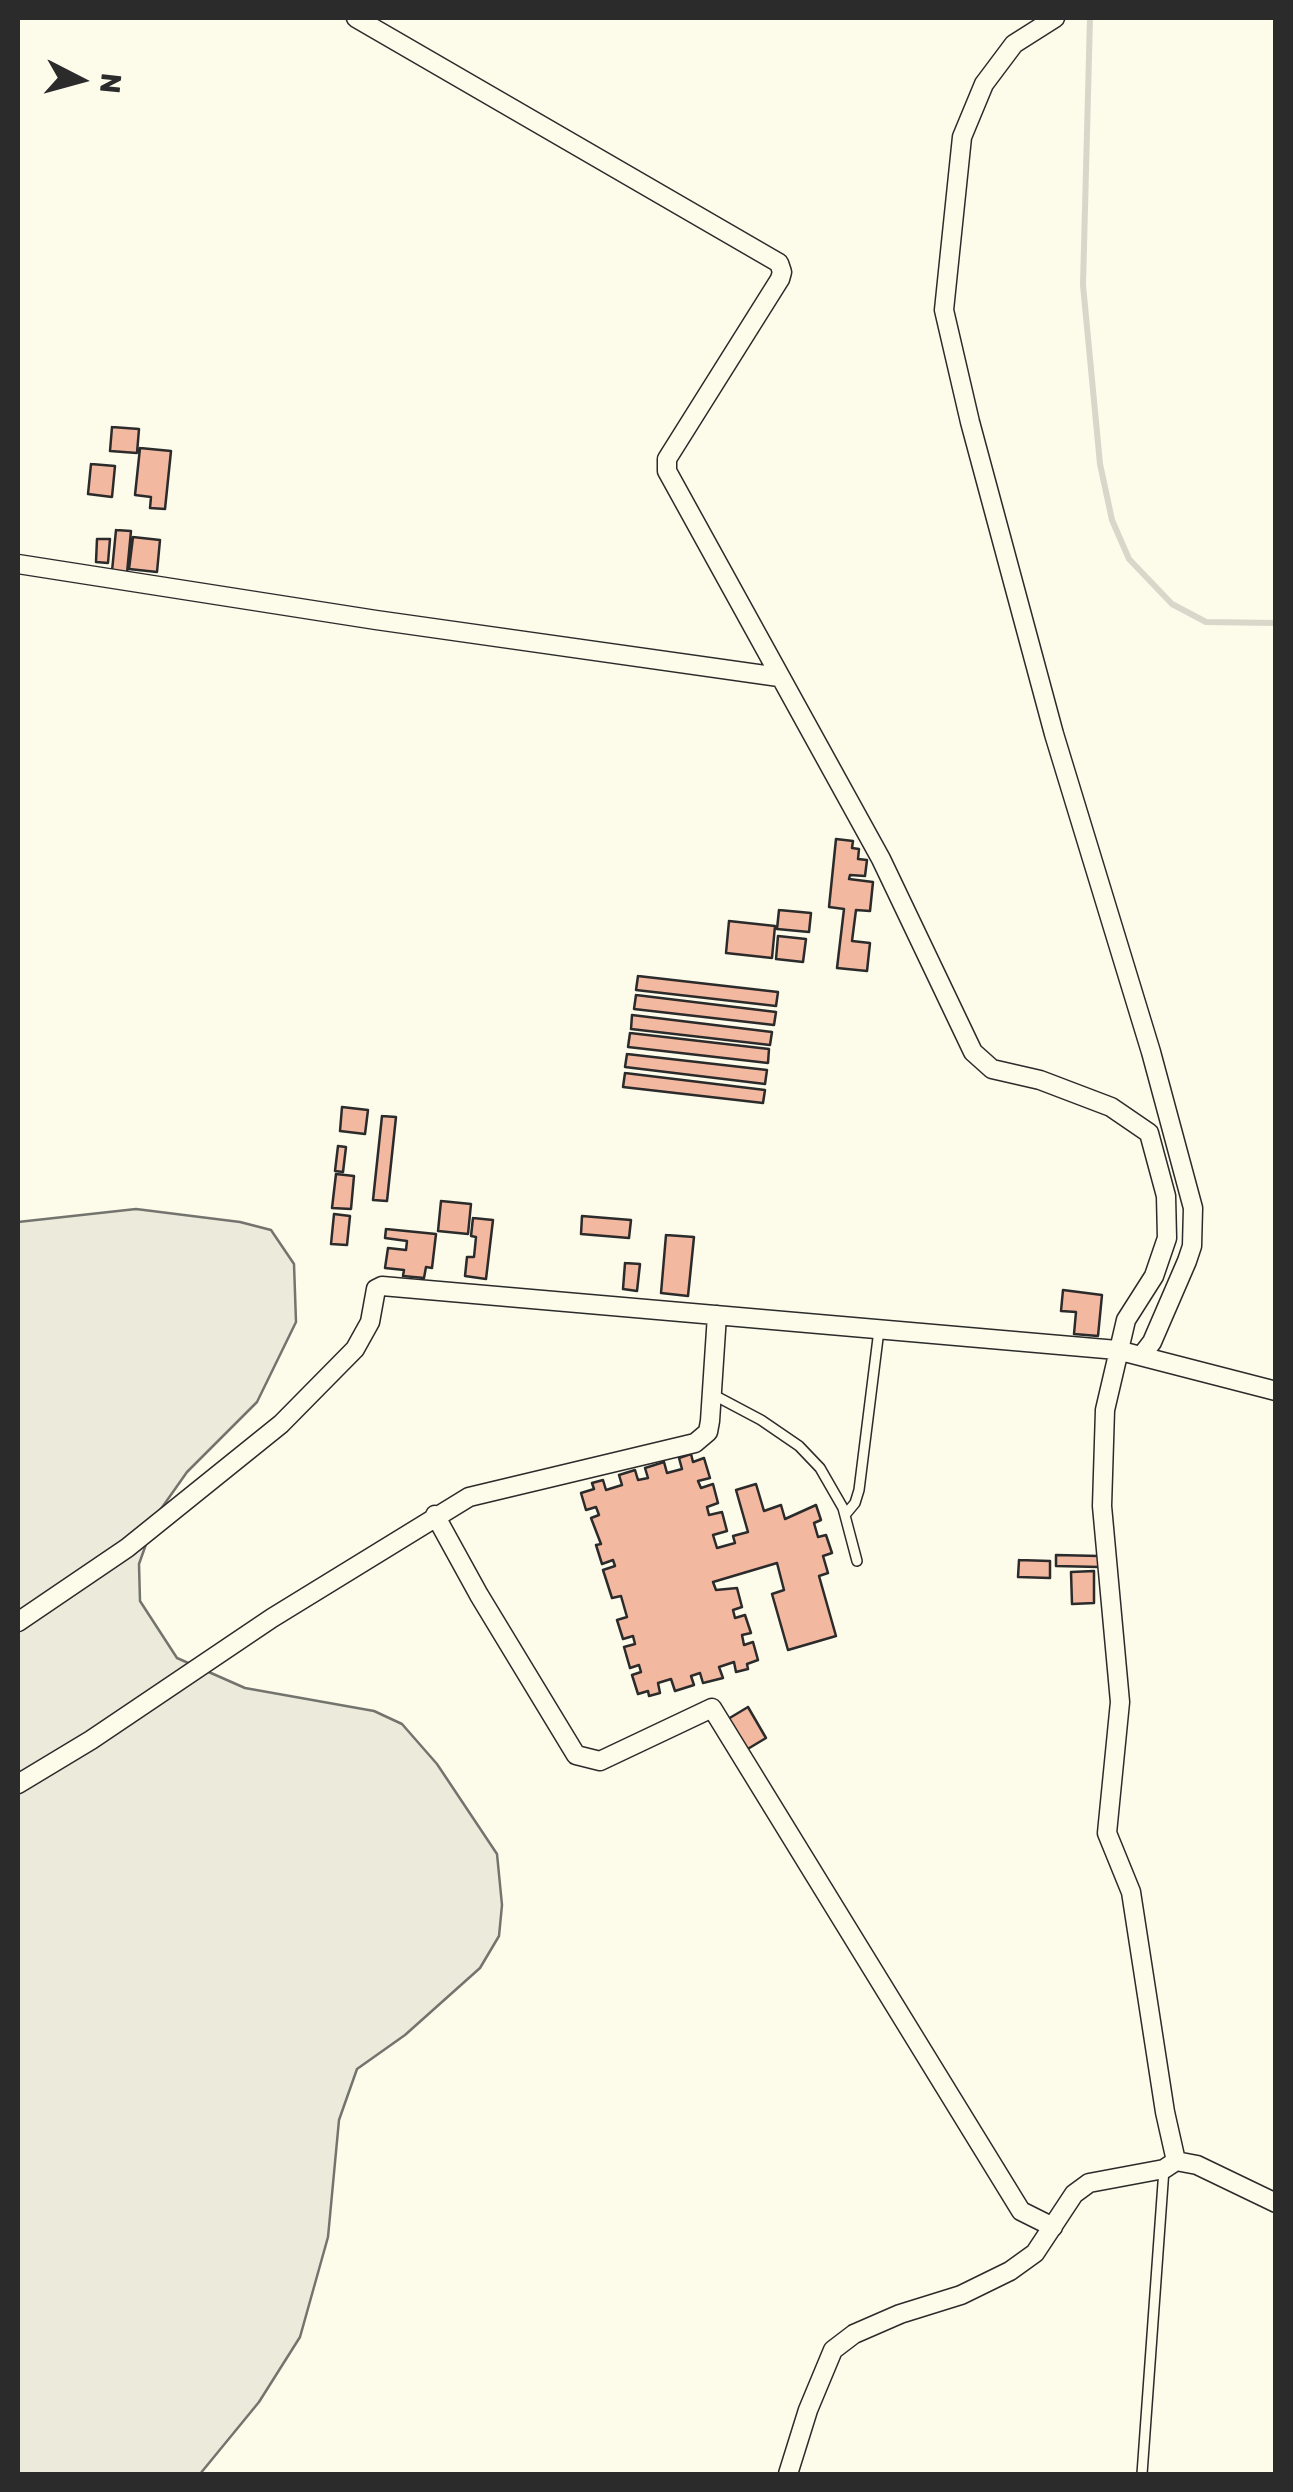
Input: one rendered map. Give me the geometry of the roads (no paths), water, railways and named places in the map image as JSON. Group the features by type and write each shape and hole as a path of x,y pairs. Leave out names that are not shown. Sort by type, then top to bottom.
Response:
{"street":[{"path":"356,18 778,263 782,272 777,284 666,464 670,477 881,859 973,1052 992,1069 1040,1080 1111,1107 1148,1132 1166,1196 1167,1238 1154,1276 1126,1320 1104,1410 1102,1506 1120,1702 1107,1833 1131,1892 1170,2165"},
{"path":"1055,18 1014,44 984,84 962,136 944,310 1054,734 1145,1033 1193,1208 1192,1246 1187,1261 1152,1342 1142,1355"},
{"path":"18,564 376,620 779,676"},
{"path":"18,1622 127,1548 282,1424 355,1349 370,1322 379,1287 1117,1350 1276,1391"},
{"path":"18,1784 92,1740 272,1618 435,1515 482,1493 695,1444 708,1432 718,1316"},
{"path":"435,1515 478,1595 576,1755 600,1761 712,1708 1021,2211 1053,2228"},
{"path":"788,2474 808,2410 833,2350 854,2334 900,2314 997,2279 1036,2253 1079,2189 1093,2180 1170,2165 1197,2166 1276,2203"}],"lane":[{"path":"845,1515 859,1490 878,1330"},
{"path":"712,1394 799,1446 820,1468 845,1515 857,1562"},
{"path":"1142,2474 1170,2165"}],"waterway":[{"path":"1090,18 1083,285 1100,464 1112,520 1129,559 1172,604 1206,622 1276,623"}]}
